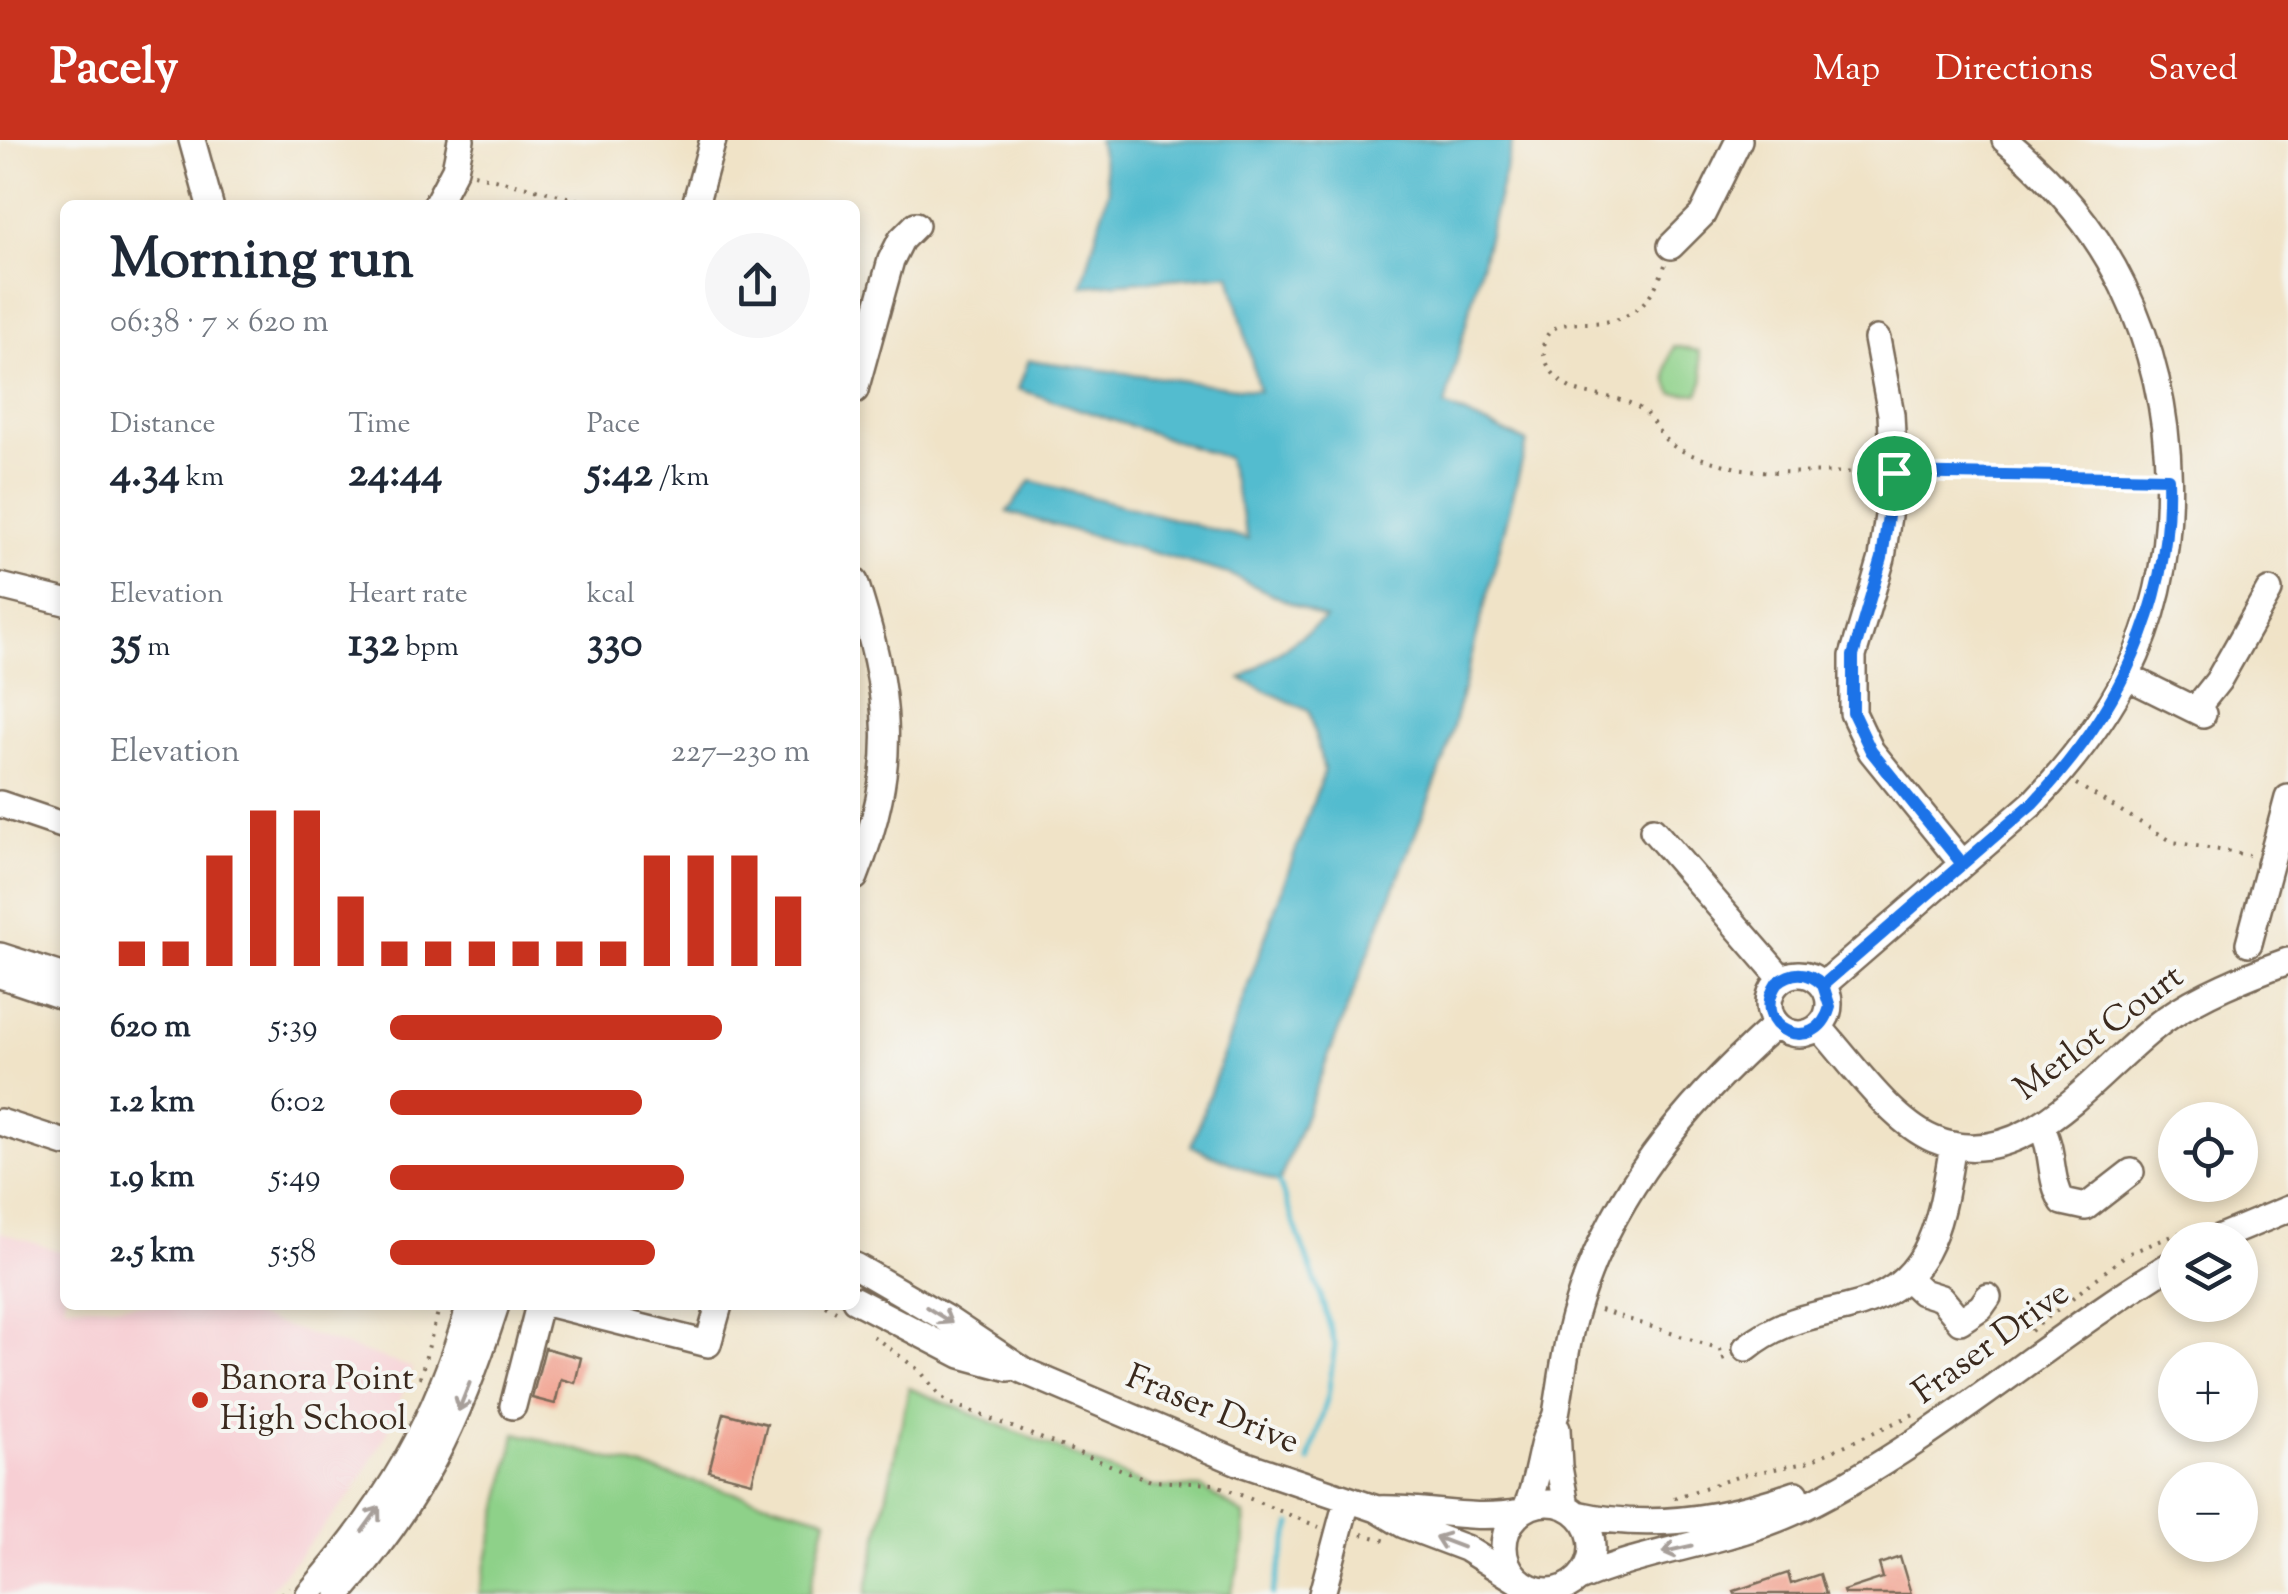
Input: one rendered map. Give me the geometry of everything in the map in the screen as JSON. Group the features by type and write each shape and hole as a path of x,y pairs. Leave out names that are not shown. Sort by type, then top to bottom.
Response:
{"street":[{"path":"192,140 209,200"},
{"path":"438,200 454,169 461,140"},
{"path":"696,200 713,140"},
{"path":"1671,246 1702,215 1739,140"},
{"path":"1823,985 2058,777 2126,676 2148,621 2158,582 2168,512 2168,478 2159,388 2137,317 2102,248 2032,162 2005,140"},
{"path":"860,372 891,260 900,240 916,225"},
{"path":"1877,339 1891,414 1894,473 1882,558 1853,656 1853,713 1871,751 1962,864"},
{"path":"0,586 60,601"},
{"path":"2126,676 2199,712 2269,591"},
{"path":"860,602 883,680 887,724 875,818 860,862"},
{"path":"2249,943 2288,798"},
{"path":"0,804 60,824"},
{"path":"1653,830 1782,979"},
{"path":"0,956 60,975"},
{"name":"Merlot Court","path":"1953,1145 1988,1147 2041,1126 2167,1018 2218,990 2288,961"},
{"path":"1804,974 1823,985 1830,1007 1819,1027 1797,1034 1776,1024 1769,1000 1782,979 1804,974"},
{"path":"0,976 60,995"},
{"path":"1554,1420 1572,1510 1589,1530 1592,1544 1588,1566 1573,1586 1550,1591 1525,1587 1507,1565 1503,1546 1507,1530 1523,1510 1536,1482 1544,1438 1554,1420 1574,1315 1599,1246 1627,1191 1688,1109 1776,1024"},
{"path":"1746,1348 1782,1324 1887,1293 1922,1261 1934,1238 1953,1145 1933,1139 1905,1121 1819,1027"},
{"path":"0,1122 60,1141"},
{"path":"2041,1126 2049,1142 2052,1178 2063,1202 2079,1208 2086,1206 2132,1172"},
{"path":"2244,1222 2288,1209"},
{"name":"Fraser Drive","path":"860,1269 945,1318 1024,1371"},
{"name":"Fraser Drive","path":"1573,1586 1624,1562 1739,1533 1801,1509 1960,1414 2117,1296 2158,1272"},
{"path":"1907,1278 1922,1292 1941,1298 1960,1322 1988,1297"},
{"path":"301,1587 368,1524 407,1464 439,1398 468,1310"},
{"path":"339,1594 396,1523 435,1460 468,1387 494,1310"},
{"path":"513,1406 538,1310"},
{"path":"574,1310 708,1344 718,1310"},
{"name":"Fraser Drive","path":"855,1310 961,1355 1024,1371 1238,1462 1377,1510 1404,1525 1465,1548 1525,1587"},
{"name":"Fraser Drive","path":"1572,1510 1605,1520 1639,1522 1708,1516 1764,1505 1821,1485 1849,1480"},
{"path":"1322,1594 1347,1501"},
{"path":"1523,1510 1547,1502 1572,1510"},
{"name":"Fraser Drive","path":"1377,1510 1413,1508 1492,1517 1523,1510"}],"path":[{"path":"454,169 580,200"},
{"path":"1671,246 1654,291 1637,311 1617,320 1569,324 1550,333 1544,346 1545,357 1560,380 1576,391 1617,398 1642,410 1672,444 1732,467 2168,478"},
{"path":"2058,777 2084,788 2173,842 2272,859"},
{"path":"2019,1340 2127,1254 2158,1246"},
{"path":"419,1382 439,1310"},
{"path":"1600,1310 1720,1349 1722,1359 1746,1348"},
{"path":"861,1327 906,1359 950,1403 1150,1481 1214,1484 1327,1530 1340,1528 1391,1542"},
{"path":"1673,1498 1754,1472 1806,1464 1917,1413"},
{"path":"282,1594 301,1587"}],"shaded area":[{"name":"Banora Point High School","path":"0,1232 60,1251 60,1310 236,1310 412,1368 388,1431 354,1491 266,1594 0,1594"}],"green space":[{"path":"1674,346 1699,351 1704,379 1698,394 1673,393 1670,387 1667,370"},
{"path":"909,1388 1151,1487 1202,1488 1244,1515 1245,1543 1231,1594 866,1594"},
{"path":"516,1433 826,1518 809,1594 479,1594"}],"water":[{"path":"1098,140 1513,140 1445,406 1527,442 1445,758 1279,1183 1191,1146 1324,771 1309,711 1241,679 1325,619 1229,574 1007,512 1031,481 1248,539 1227,458 1018,389 1029,360 1259,391 1230,274 1082,286 1109,189"}],"building":[{"path":"545,1348 581,1358 575,1383 561,1379 555,1404 532,1398"},
{"path":"724,1413 767,1424 752,1482 709,1471"},
{"path":"1900,1557 1911,1594 1844,1594 1843,1591 1883,1578 1879,1564"},
{"path":"1788,1573 1791,1584 1820,1574 1826,1594 1735,1594 1734,1591"}],"waterway":[{"path":"1279,1183 1335,1345 1328,1396 1309,1461"},
{"path":"1272,1594 1292,1524"}],"place":[{"name":"Banora Point High School","path":"200,1400"}],"route":[{"path":"1894,473 1882,558 1853,656 1853,713 1871,751 1962,864 1823,985 1830,1007 1819,1027 1809,1033 1791,1034 1776,1024 1770,1013 1769,1000 1777,983 1798,973 1810,975 1823,985 2033,803 2058,777 2126,676 2148,621 2160,572 2168,478 1894,473"}]}
